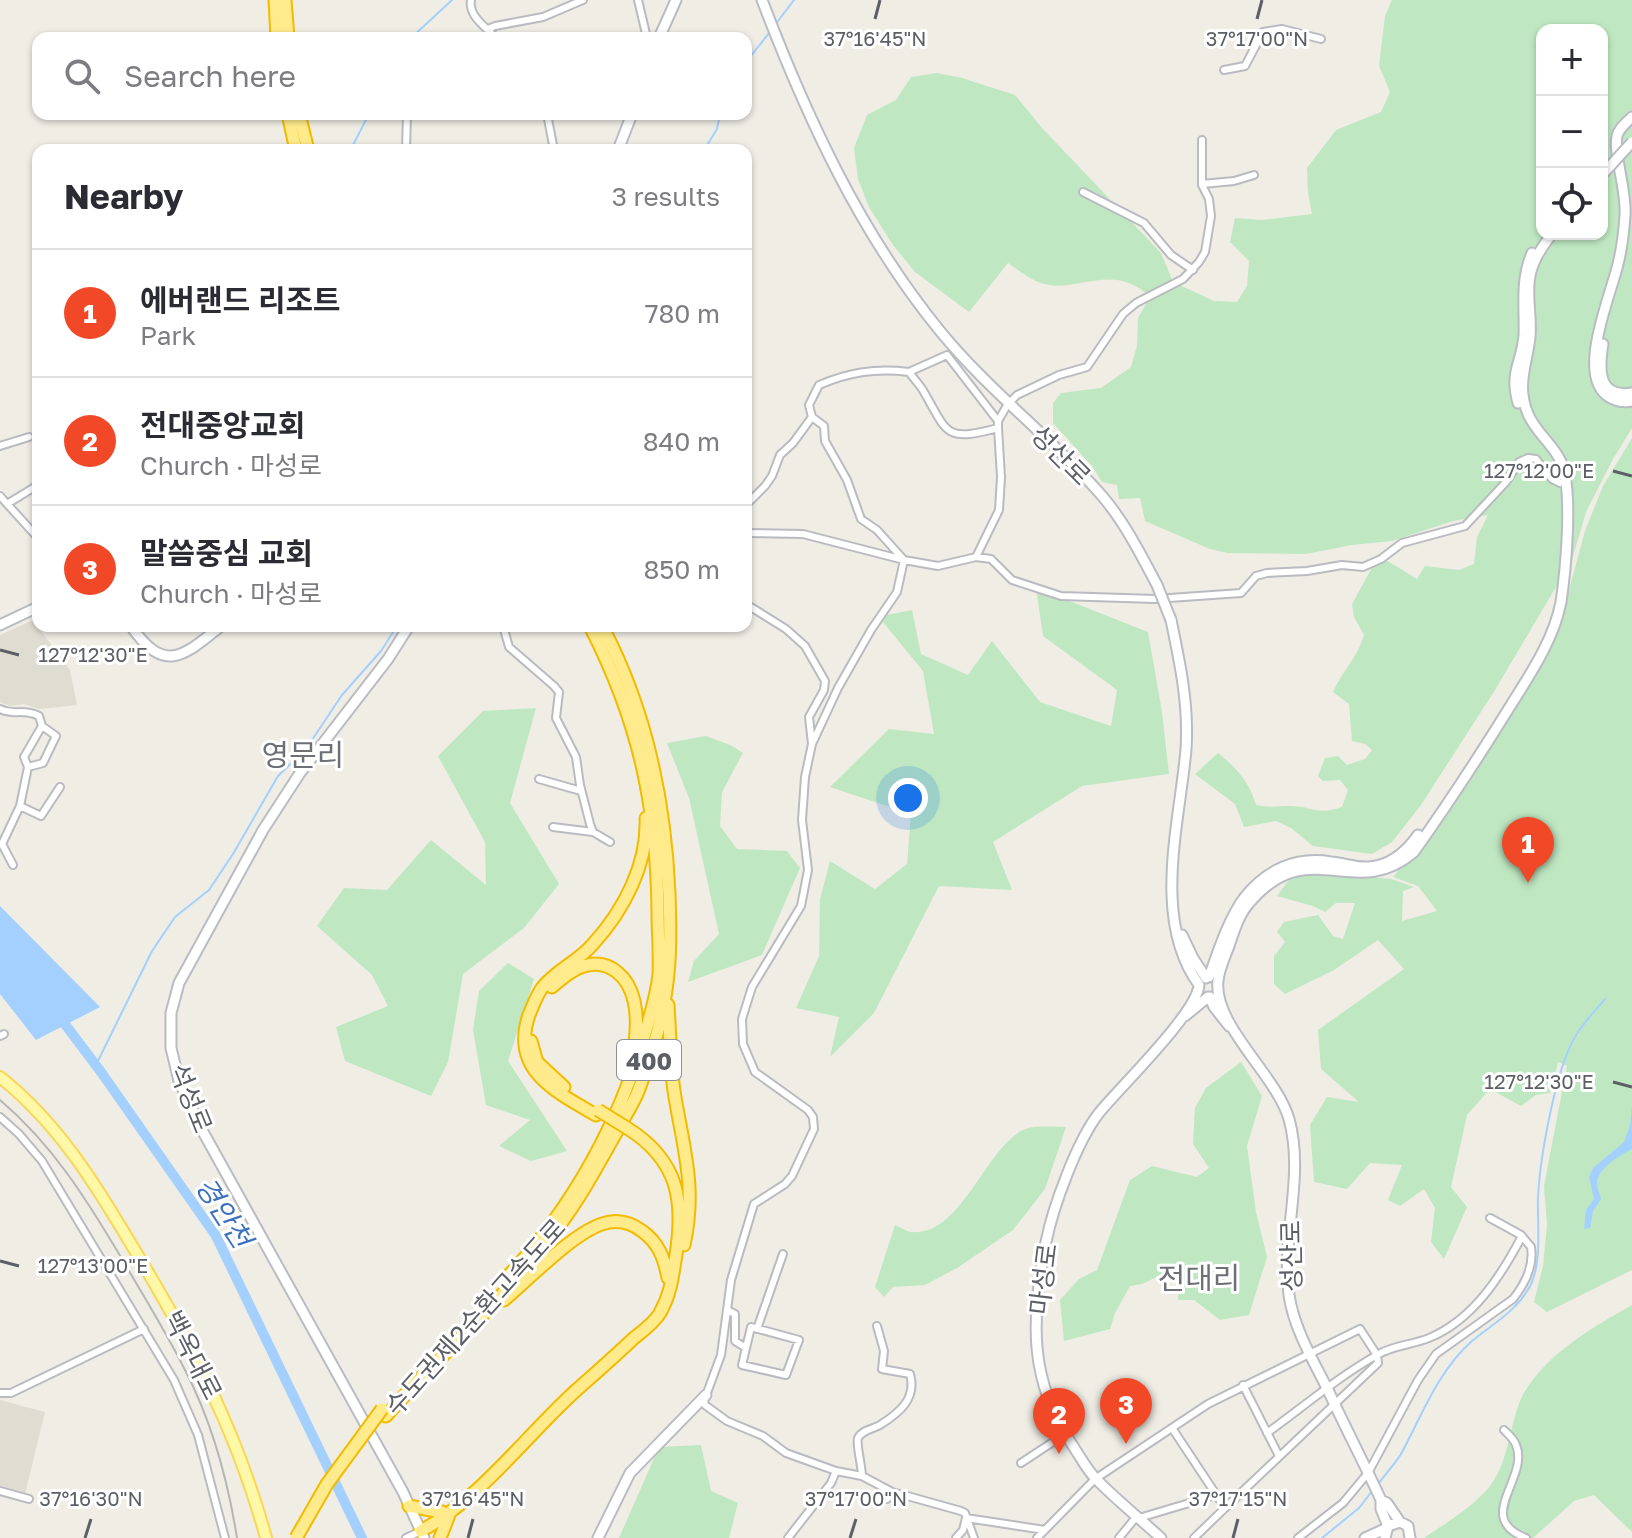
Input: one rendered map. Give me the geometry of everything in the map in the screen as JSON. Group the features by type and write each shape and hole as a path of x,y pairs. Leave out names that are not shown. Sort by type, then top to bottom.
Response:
{"highway":[{"path":"275,0 277,32"},
{"path":"285,0 288,32"},
{"path":"289,120 295,144"},
{"path":"300,120 306,144"},
{"name":"수도권제2순환고속도로","path":"296,1538 327,1484 384,1413 515,1268 572,1195 604,1139 633,1070 650,1017 659,973 657,859 648,785 624,701 593,632"},
{"name":"수도권제2순환고속도로","path":"302,1538 384,1413 523,1271 554,1233 587,1186 638,1092 666,992 670,917 661,800 640,716 605,632"},
{"path":"648,785 645,797 645,849 627,896 592,946 562,968 542,988 525,1027 525,1047 529,1063 543,1081 647,1141 663,1157 679,1202 679,1238 671,1292"},
{"path":"597,1113 556,1082 537,1062 531,1045 531,1026 544,993 583,966 615,969 628,985 634,1002 637,1022 633,1070"},
{"path":"420,1534 446,1514 658,1316 671,1292 691,1204 690,1173 674,1086 666,992"},
{"path":"440,1538 446,1514 652,1311 667,1291 673,1226 671,1190 661,1166 626,1131"},
{"path":"447,1349 581,1235 601,1224 618,1221 635,1226 653,1239 663,1255 668,1278"},
{"path":"409,1506 446,1514"}],"main road":[{"name":"백옥대로","path":"0,1077 38,1110 87,1170 171,1310 223,1415 266,1538"}],"street":[{"path":"471,0 472,12 491,32"},
{"path":"488,29 543,17 583,0"},
{"path":"638,0 646,32"},
{"path":"662,32 676,0"},
{"name":"성산로","path":"762,0 811,121 843,185 879,246 939,330 979,375 1104,498 1139,550 1157,585 1171,620 1185,683 1186,735 1171,862 1176,923"},
{"path":"1224,70 1245,66 1263,32 1282,29 1321,39"},
{"path":"1632,117 1620,129 1617,139 1626,194 1625,217 1618,264 1594,364 1594,378 1603,392 1617,400 1632,401"},
{"path":"406,144 407,120"},
{"path":"548,120 553,144"},
{"path":"620,144 630,120"},
{"path":"976,557 999,510 998,424 1009,403 1017,395 1059,375 1087,367 1123,314 1136,303 1183,279 1205,252 1211,216 1209,199 1202,184 1202,140"},
{"path":"1608,168 1632,142"},
{"path":"1608,177 1632,151"},
{"path":"1202,184 1234,181 1254,175"},
{"path":"1083,192 1144,223 1171,255 1193,270"},
{"path":"1632,207 1624,265 1603,342 1600,373 1608,388 1617,393 1632,393"},
{"path":"1230,1022 1223,990 1221,959 1230,923 1244,899 1273,871 1285,865 1319,860 1368,867 1383,864 1409,848 1527,668 1551,619 1558,584 1560,483 1553,458 1523,417 1513,381 1524,338 1522,294 1526,268 1540,240"},
{"path":"1187,1012 1208,984 1248,904 1275,878 1306,868 1369,874 1400,863 1414,852 1482,753 1548,640 1556,621 1563,584 1565,476 1557,454 1529,416 1522,397 1521,380 1530,338 1530,276 1535,260 1548,240"},
{"path":"904,560 877,530 861,519 847,480 825,441 824,426 812,417 809,405 819,385 849,373 869,370 909,372 947,355 998,424"},
{"path":"909,372 947,431 971,434 998,424"},
{"path":"752,499 772,476 780,455 812,417"},
{"path":"0,446 29,437"},
{"path":"752,533 803,534 938,566 976,557 991,559 1012,580 1061,596 1155,599 1241,593 1256,576 1267,573 1342,565 1363,567 1381,559 1402,543 1465,526 1506,482 1519,462 1528,458 1536,459 1552,479 1560,483"},
{"path":"7,504 32,489"},
{"path":"0,496 32,531"},
{"path":"904,560 897,592 838,688 812,744 805,777 802,820 808,870 801,906 752,987 742,1019 743,1044 755,1072 808,1110 813,1117 814,1129 792,1176 754,1204 731,1280 721,1355 705,1405 727,1421 751,1429 786,1453 836,1471 862,1476 894,1493 965,1513 974,1538"},
{"path":"752,608 786,629 805,646 825,681 809,717 812,744"},
{"path":"0,625 32,610"},
{"path":"135,632 145,646 160,655 176,656 191,651 214,632"},
{"name":"석성로","path":"405,632 300,773 263,830 179,983 171,1013 171,1048 179,1081 202,1130 409,1506 420,1534"},
{"path":"505,632 509,647 559,692 556,718 576,757 581,791 593,832"},
{"path":"0,709 6,712 28,711 39,716 42,726 56,736 43,763 28,767"},
{"path":"13,865 2,844 20,806 28,767 24,757 42,726"},
{"path":"539,779 581,791"},
{"path":"20,806 41,816 60,787"},
{"path":"553,827 593,832 610,842"},
{"path":"1176,923 1237,1034"},
{"path":"1176,923 1181,949 1191,972 1187,1012"},
{"path":"1193,958 1204,962 1221,959"},
{"path":"1191,972 1208,984"},
{"path":"1208,984 1209,997 1218,1013 1237,1034"},
{"path":"1187,1012 1209,997"},
{"path":"1187,1012 1218,1013"},
{"name":"마성로","path":"1161,1538 1095,1479 1065,1434 1047,1398 1037,1359 1036,1292 1051,1221 1069,1170 1096,1116 1187,1012"},
{"name":"성산로","path":"1237,1034 1278,1091 1289,1117 1295,1144 1288,1254 1289,1294 1295,1318 1381,1500"},
{"path":"0,1117 42,1161 174,1380 198,1435 225,1538"},
{"path":"1298,1538 1343,1503 1369,1475 1424,1370 1444,1350 1513,1299 1520,1290 1527,1275 1531,1247 1522,1236 1490,1218"},
{"path":"1267,1433 1377,1355 1438,1334 1459,1322 1499,1275 1522,1236"},
{"path":"757,1329 783,1254"},
{"path":"727,1310 735,1314 735,1341 746,1348"},
{"path":"862,1476 858,1439 907,1405 911,1393 910,1374 882,1369 884,1351 877,1326"},
{"path":"751,1327 799,1340 786,1375 742,1365 746,1348 751,1327"},
{"path":"0,1393 11,1393 144,1329"},
{"path":"1037,1538 1095,1479 1172,1428 1243,1385 1360,1329 1377,1355 1378,1363 1194,1538"},
{"path":"1438,1334 1444,1350"},
{"path":"1243,1385 1279,1456"},
{"path":"598,1538 630,1473 706,1395"},
{"path":"1172,1428 1225,1508"},
{"path":"1504,1430 1516,1443 1519,1459 1503,1504 1503,1519 1509,1531 1526,1538"},
{"path":"1021,1463 1065,1434"},
{"path":"788,1538 831,1483 836,1471"},
{"path":"0,1491 29,1499"},
{"path":"887,1499 894,1493"},
{"path":"1119,1538 1138,1517 1216,1495"},
{"path":"1387,1530 1381,1500 1387,1503 1400,1522 1408,1526 1410,1538"},
{"path":"966,1518 1045,1530"},
{"path":"956,1538 963,1530 966,1518"},
{"path":"1365,1538 1400,1522"},
{"path":"406,1538 420,1534"}],"shaded area":[{"path":"32,620 32,632 42,632 70,670 77,705 39,709 0,702 0,635"},
{"path":"0,1400 45,1412 25,1494 0,1486"}],"green space":[{"path":"1392,0 1632,0 1632,428 1586,512 1572,560 1495,690 1421,805 1392,842 1372,854 1313,846 1291,828 1276,821 1244,827 1235,804 1195,774 1218,753 1242,776 1256,805 1298,806 1320,811 1342,807 1348,790 1340,780 1323,781 1318,776 1325,758 1338,756 1347,765 1365,759 1372,750 1365,744 1352,741 1349,704 1333,692 1364,635 1354,617 1352,604 1373,566 1386,560 1417,579 1425,566 1459,570 1474,564 1477,537 1488,515 1453,521 1392,541 1306,554 1228,553 1210,549 1145,521 1140,498 1119,499 1117,485 1102,482 1092,466 1053,423 1053,403 1061,393 1101,388 1131,367 1137,346 1138,318 1150,297 1136,286 1108,279 1054,286 1041,283 1008,263 969,312 915,272 893,245 869,207 858,179 854,148 867,115 896,100 911,77 937,73 1015,95 1042,128 1161,253 1173,282 1214,301 1237,302 1247,286 1249,261 1230,242 1235,218 1261,220 1312,214 1307,168 1336,130 1381,112 1390,92 1379,66 1385,16"},
{"path":"1632,438 1632,1270 1547,1312 1534,1302 1543,1266 1547,1225 1544,1186 1567,1066 1558,1062 1550,1093 1536,1095 1521,1106 1490,1089 1467,1115 1451,1187 1467,1207 1444,1259 1431,1242 1435,1208 1424,1189 1400,1206 1388,1200 1402,1165 1370,1163 1347,1189 1314,1182 1310,1125 1327,1097 1359,1102 1321,1069 1318,1030 1404,969 1378,940 1334,970 1285,994 1274,984 1274,956 1285,942 1277,932 1284,922 1318,915 1333,936 1343,939 1355,903 1336,903 1325,912 1277,896 1288,881 1312,871 1391,879 1414,887 1403,891 1402,921 1437,911 1418,886 1393,877 1453,802 1565,605 1585,531 1603,486"},
{"path":"1036,588 1148,632 1169,774 1082,786 993,842 1012,890 939,886 874,1013 830,1057 839,1017 796,1008 819,956 820,899 830,861 875,889 907,864 911,814 830,787 889,729 934,734 923,671 883,622 887,615 912,610 921,654 968,675 992,641 1040,702 1111,726 1117,690 1043,636"},
{"path":"536,708 510,803 559,884 524,928 463,974 448,1062 431,1096 345,1061 336,1027 388,1006 372,975 317,926 344,888 387,890 431,840 486,885 485,842 438,756 483,711"},
{"path":"706,736 743,753 722,792 720,826 737,849 787,851 800,868 762,955 688,982 694,961 719,934 689,798 667,743"},
{"path":"508,963 534,979 508,1061 567,1151 531,1161 499,1146 530,1120 486,1105 473,1030 479,991"},
{"path":"1241,1062 1262,1096 1247,1146 1256,1212 1267,1257 1249,1315 1220,1320 1194,1300 1178,1300 1180,1266 1142,1284 1130,1286 1110,1329 1064,1341 1060,1300 1079,1279 1097,1270 1130,1180 1152,1166 1197,1177 1209,1168 1193,1144 1195,1108 1206,1088"},
{"path":"1066,1127 1045,1189 1013,1230 957,1268 925,1285 893,1287 884,1297 875,1287 895,1225 910,1232 929,1230 945,1221 1009,1140 1027,1128"},
{"path":"1632,1305 1632,1532 1594,1495 1574,1501 1533,1538 1424,1538 1488,1489 1500,1470 1521,1398 1548,1362 1575,1340"},
{"path":"701,1445 711,1491 738,1503 729,1538 619,1538 659,1447"}],"water":[{"path":"0,906 100,1007 36,1040 0,994"},
{"path":"1632,1105 1632,1149 1600,1174 1597,1186 1601,1199 1593,1211 1590,1228 1584,1229 1586,1210 1594,1199 1589,1177 1593,1168 1624,1142 1630,1126"}],"waterway":[{"path":"417,32 452,0"},
{"path":"775,25 794,0"},
{"path":"752,54 769,33"},
{"path":"354,144 366,120"},
{"path":"708,144 719,120"},
{"path":"96,1065 152,951 175,917 209,890 278,776 306,749 342,695 381,651 393,632"},
{"path":"1379,1483 1401,1454 1450,1366 1472,1341 1514,1308 1532,1282 1538,1251 1539,1180 1555,1092 1575,1037 1605,999"},
{"name":"경안천","path":"58,1015 216,1236 362,1538"},
{"path":"1322,1538 1359,1508 1372,1491"}],"tram line":[{"path":"0,1100 19,1117 68,1174 170,1342 195,1390 211,1431 224,1474 237,1538"}],"place":[{"name":"에버랜드 리조트","path":"1528,883"},
{"name":"말씀중심 교회","path":"1126,1444"},
{"name":"전대중앙교회","path":"1059,1454"}],"district":[{"name":"영문리","path":"303,755"},
{"name":"전대리","path":"1199,1278"}]}
